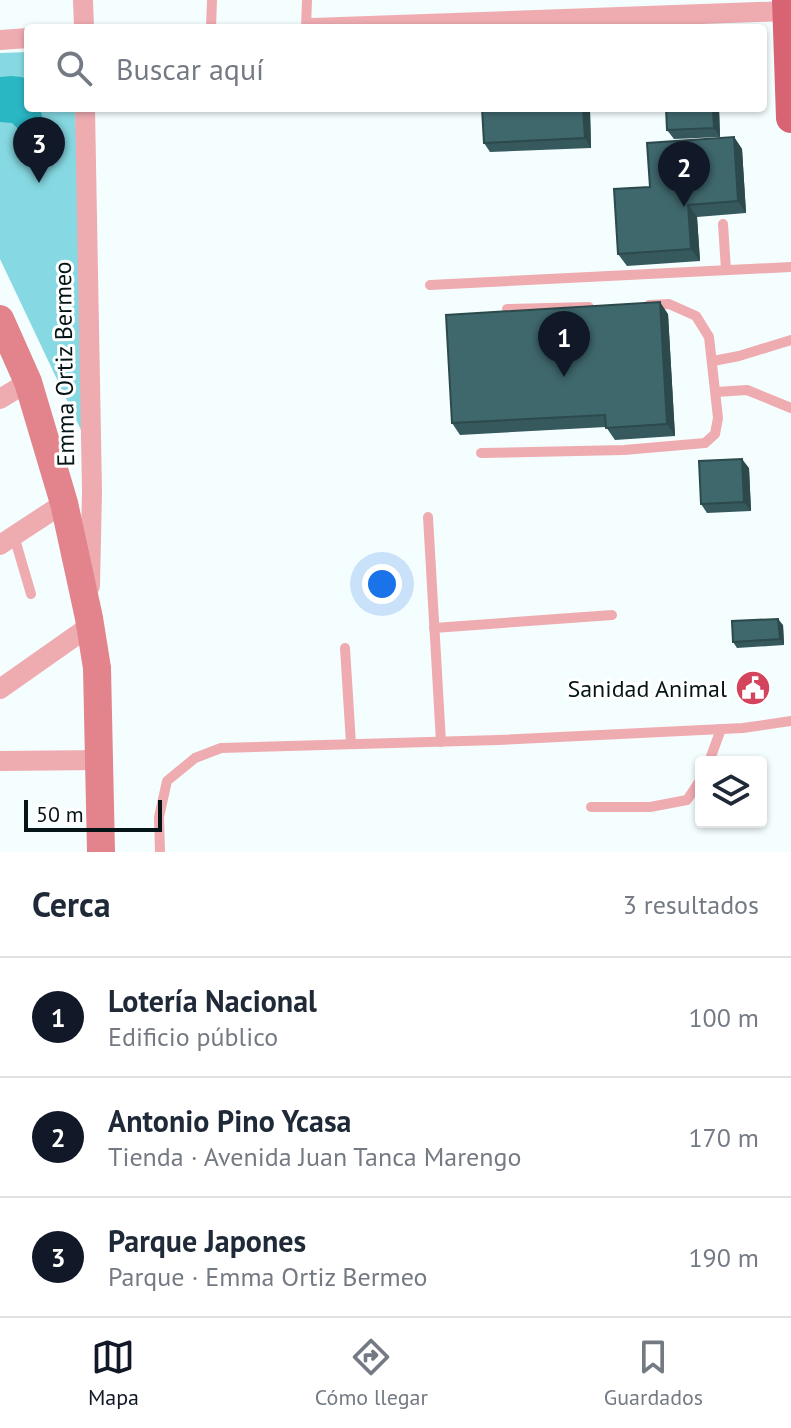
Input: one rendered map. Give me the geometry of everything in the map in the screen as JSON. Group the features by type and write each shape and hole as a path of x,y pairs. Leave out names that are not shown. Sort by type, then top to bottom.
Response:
{"main road":[{"path":"787,5 791,118"}],"street":[{"path":"83,0 84,24"},
{"path":"518,24 622,22 787,5"},
{"path":"0,40 24,38"},
{"name":"Emma Ortiz Bermeo","path":"85,112 92,491 90,622"},
{"path":"0,319 28,382 64,503 90,622 97,668 101,852"},
{"path":"0,399 28,382"},
{"path":"7,540 64,503"},
{"path":"0,689 90,622"},
{"path":"0,761 101,760"}],"lane":[{"path":"211,24 212,0"},
{"path":"307,0 309,24"},
{"path":"723,224 726,270"},
{"path":"430,285 791,267"},
{"path":"481,453 624,450 705,443 715,434 718,418 709,337 696,316 669,304 640,305"},
{"path":"507,309 596,307"},
{"path":"713,361 791,340"},
{"path":"716,392 747,390 791,408"},
{"path":"428,517 441,742"},
{"path":"7,540 31,594"},
{"path":"434,628 612,615"},
{"path":"345,648 351,744"},
{"path":"160,852 159,817 167,781 195,758 221,748 441,742 743,728 791,721"},
{"path":"711,756 721,729"},
{"path":"591,807 650,807 687,800 695,788"}],"shaded area":[{"path":"24,52 24,112 75,112 90,449 0,259 0,53"},
{"path":"0,77 24,78 24,112 41,112 42,143 33,143 12,123 0,122"}],"building":[{"path":"482,112 583,112 585,138 484,143"},
{"path":"666,112 713,112 714,128 667,130"},
{"path":"734,137 738,201 688,205 691,249 618,254 614,189 650,187 647,143"},
{"path":"660,302 667,424 606,428 605,415 452,423 446,315"},
{"path":"742,459 744,502 701,504 699,461"},
{"path":"778,619 780,639 733,642 732,621"}],"place":[{"name":"Parque Japones","path":"39,183"},
{"name":"Antonio Pino Ycasa","path":"684,207"},
{"name":"Lotería Nacional","path":"564,377"},
{"name":"Sanidad Animal","path":"753,688"}]}
